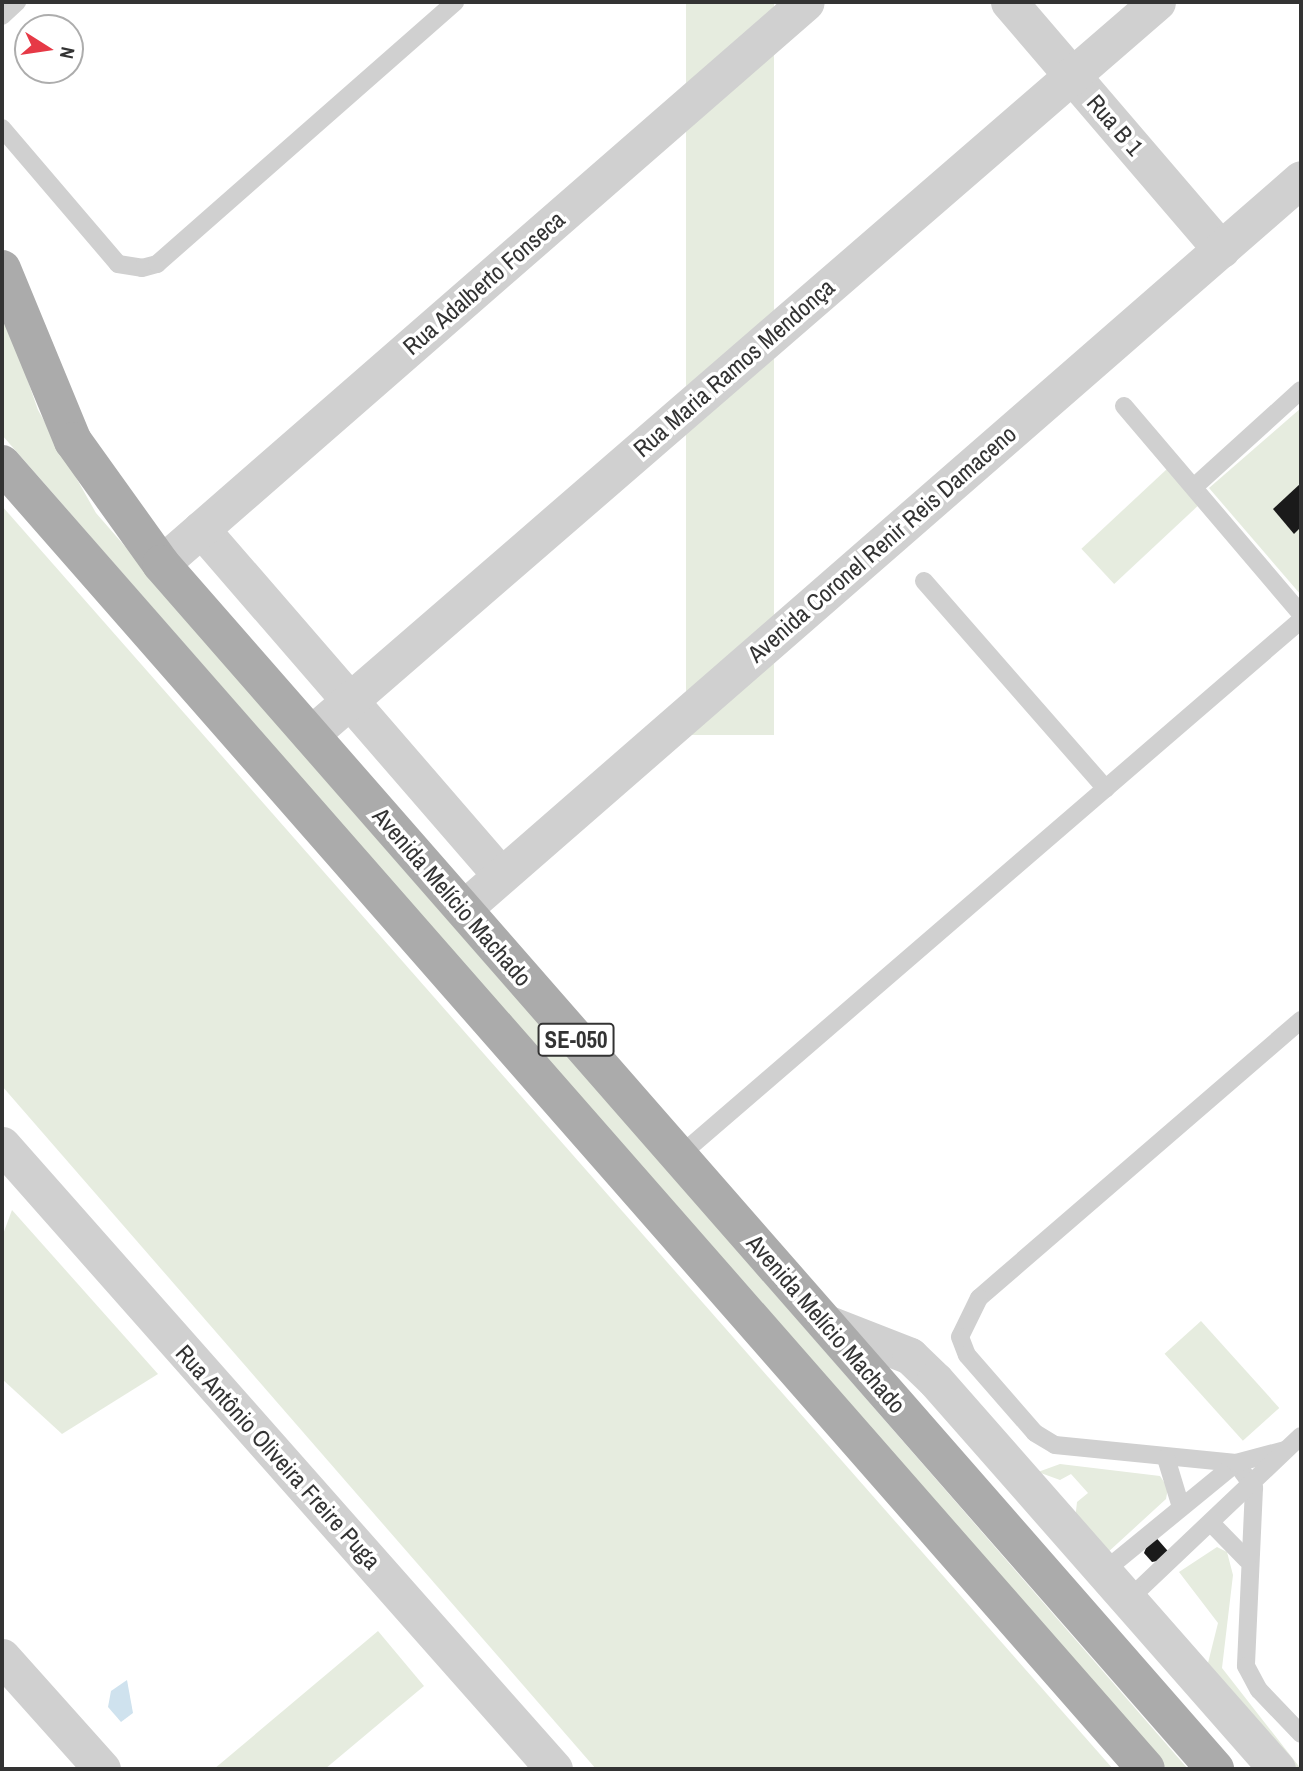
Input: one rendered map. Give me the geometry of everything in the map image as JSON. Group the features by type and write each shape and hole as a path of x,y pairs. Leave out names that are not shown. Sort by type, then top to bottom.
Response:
{"main road":[{"name":"Avenida Melício Machado","path":"2,269 73,441 161,564 1215,1769"},
{"name":"SE-050","path":"2,464 1146,1769"}],"street":[{"name":"Rua Adalberto Fonseca","path":"161,564 806,2"},
{"name":"Rua B 1","path":"1009,2 1221,249"},
{"name":"Rua Maria Ramos Mendonça","path":"310,735 1157,2"},
{"name":"Avenida Coronel Renir Reis Damaceno","path":"463,909 1301,179"},
{"path":"201,529 501,876"},
{"name":"Rua Antônio Oliveira Freire Puga","path":"2,1145 554,1769"},
{"path":"826,1323 909,1356 1277,1769"},
{"path":"2,1657 102,1769"}],"lane":[{"path":"2,128 118,264 142,268 157,264 455,2"},
{"path":"1194,487 1301,390"},
{"path":"1124,406 1301,614"},
{"path":"924,581 1105,789"},
{"path":"678,1157 1301,620"},
{"path":"1285,1450 1236,1463 1055,1445 1035,1433 967,1356 960,1337 965,1316 1301,1020"},
{"path":"1128,1601 1254,1488 1285,1450 1301,1436"},
{"path":"1166,1458 1181,1507"},
{"path":"1236,1463 1254,1488 1247,1560 1246,1666 1259,1690 1301,1734"},
{"path":"1103,1572 1236,1463"},
{"path":"1212,1524 1247,1560"}],"shaded area":[{"path":"686,2 774,2 774,735 686,735"},
{"path":"2,307 38,410 96,513 1188,1769 1167,1769 2,435"},
{"path":"1301,408 1301,595 1209,488"},
{"path":"1167,469 1200,504 1114,584 1081,549"},
{"path":"2,506 1113,1769 596,1769 2,1086"},
{"path":"12,1210 158,1374 62,1434 2,1379 2,1237"},
{"path":"1201,1321 1279,1408 1243,1441 1165,1354"},
{"path":"1060,1464 1160,1476 1168,1488 1166,1499 1106,1554 1075,1520 1077,1502 1088,1493 1071,1474 1060,1480 1038,1472"},
{"path":"1217,1547 1227,1552 1233,1575 1222,1668 1301,1769 1294,1769 1206,1671 1218,1623 1179,1572"},
{"path":"378,1631 424,1686 325,1769 214,1769"}],"water":[{"path":"127,1680 133,1713 121,1722 108,1707 111,1691"}],"building":[{"path":"1301,483 1301,527 1294,534 1273,509"},
{"path":"1152,1533 1174,1558 1152,1562 1144,1553"}]}
